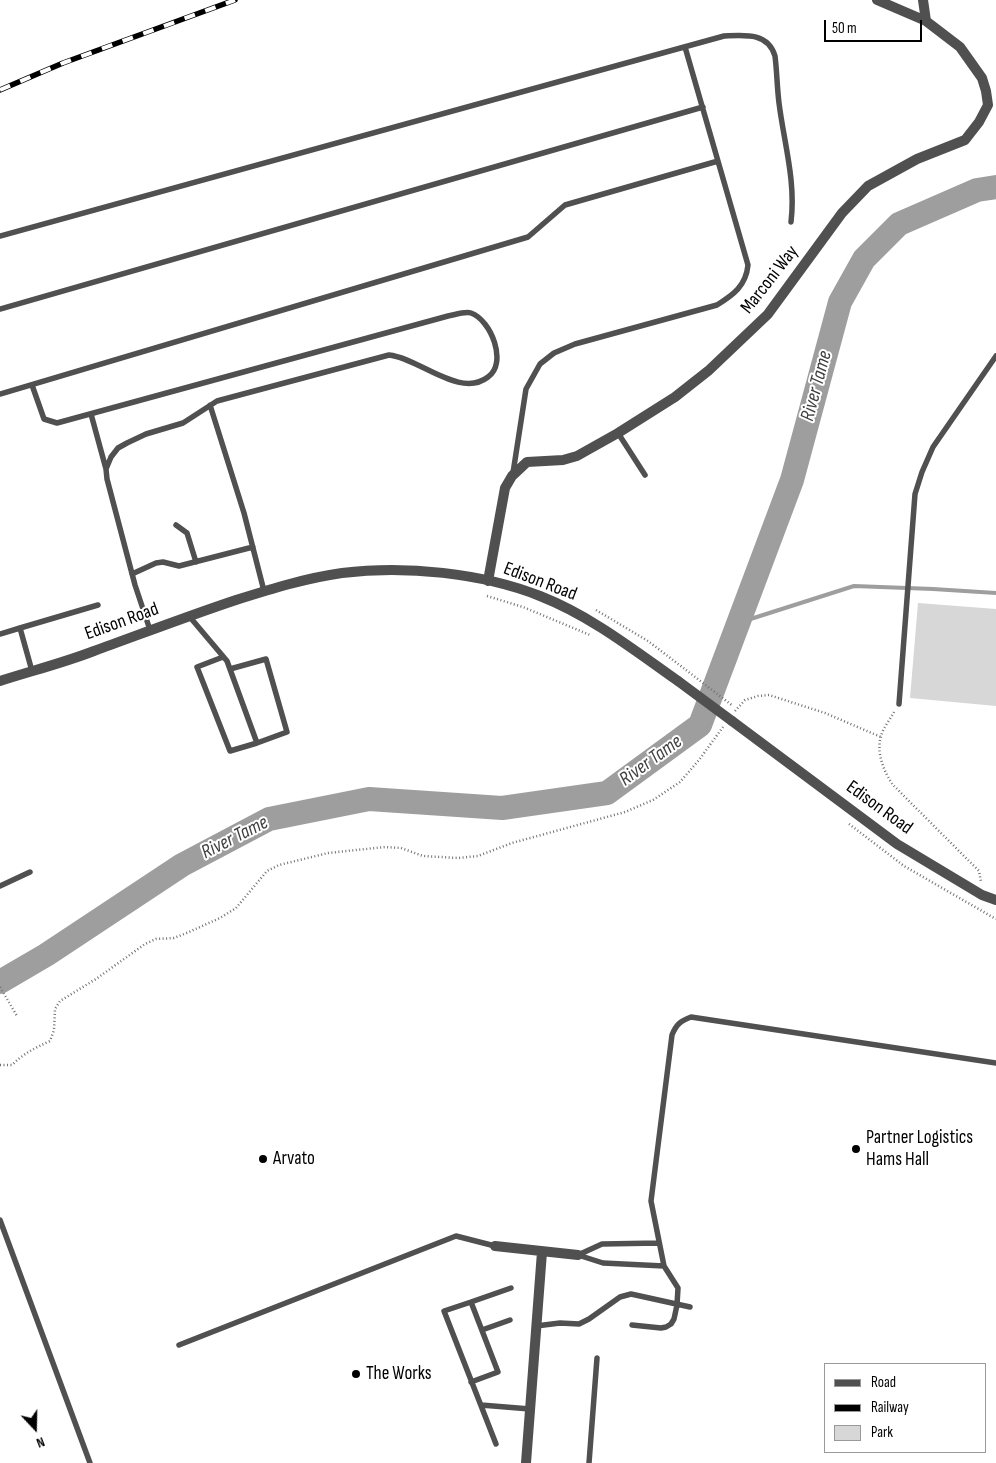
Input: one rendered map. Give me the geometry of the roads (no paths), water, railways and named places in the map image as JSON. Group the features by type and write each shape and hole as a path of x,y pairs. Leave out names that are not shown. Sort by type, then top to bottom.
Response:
{"street":[{"name":"Marconi Way","path":"512,476 527,462 563,460 577,456 675,397 708,372 768,314 842,214 868,186 917,159 965,140 979,122 992,105 982,78 960,47 926,22 877,0"},
{"path":"923,0 926,22"},
{"path":"488,580 506,488 512,476"},
{"name":"Edison Road","path":"0,681 91,652 264,591 342,573 378,570 451,574 488,580 540,596 600,626 731,718 897,844 982,895 996,900"},
{"path":"495,1246 578,1255"},
{"path":"526,1463 542,1252"}],"lane":[{"path":"0,236 685,46 724,36 746,35 760,38 768,43 773,50 777,70 778,102 790,167 793,207 791,222"},
{"path":"512,476 526,388 540,364 554,353 575,344 716,305 735,294 747,274 748,265 685,46"},
{"path":"0,309 703,107"},
{"path":"0,394 528,238 565,205 718,161"},
{"path":"32,384 44,419 57,423 448,316 470,313 481,320 490,330 495,342 497,358 495,368 489,377 477,383 456,383 399,356 389,355 217,401 183,423 146,434 126,443 118,448 111,457 106,469"},
{"path":"899,704 916,494 922,472 933,448 996,356"},
{"path":"210,405 244,514 264,591"},
{"path":"91,414 132,574 150,630"},
{"path":"618,433 646,475"},
{"path":"176,524 187,532 196,562"},
{"path":"132,574 156,562 179,566 253,547"},
{"path":"0,634 98,605"},
{"path":"189,616 227,661 257,743"},
{"path":"20,628 32,671"},
{"path":"223,657 197,667 230,751 287,732 266,659 230,669"},
{"path":"0,886 30,872"},
{"path":"632,1325 661,1328 671,1324 674,1319 678,1288 664,1266 651,1201 672,1035 675,1026 682,1020 691,1017 996,1063"},
{"path":"0,1220 90,1463"},
{"path":"179,1345 456,1236 495,1246"},
{"path":"578,1255 602,1244 659,1243"},
{"path":"578,1255 603,1263 664,1266"},
{"path":"496,1444 444,1311 511,1288"},
{"path":"536,1326 560,1323 579,1324 590,1319 620,1297 631,1294 690,1307"},
{"path":"471,1302 498,1372 471,1382"},
{"path":"482,1330 510,1320"},
{"path":"589,1463 597,1358"},
{"path":"481,1405 530,1410"}],"waterway":[{"name":"River Tame","path":"0,982 46,955 182,865 269,819 369,799 502,808 607,793 700,725 792,480 840,302 864,259 899,224 977,190 996,187"},
{"path":"738,623 854,586 996,593"}],"railway":[{"path":"0,90 63,63 235,0"}],"place":[{"name":"Partner Logistics Hams Hall","path":"856,1149"},
{"name":"Arvato","path":"263,1159"},
{"name":"The Works","path":"356,1374"}]}
